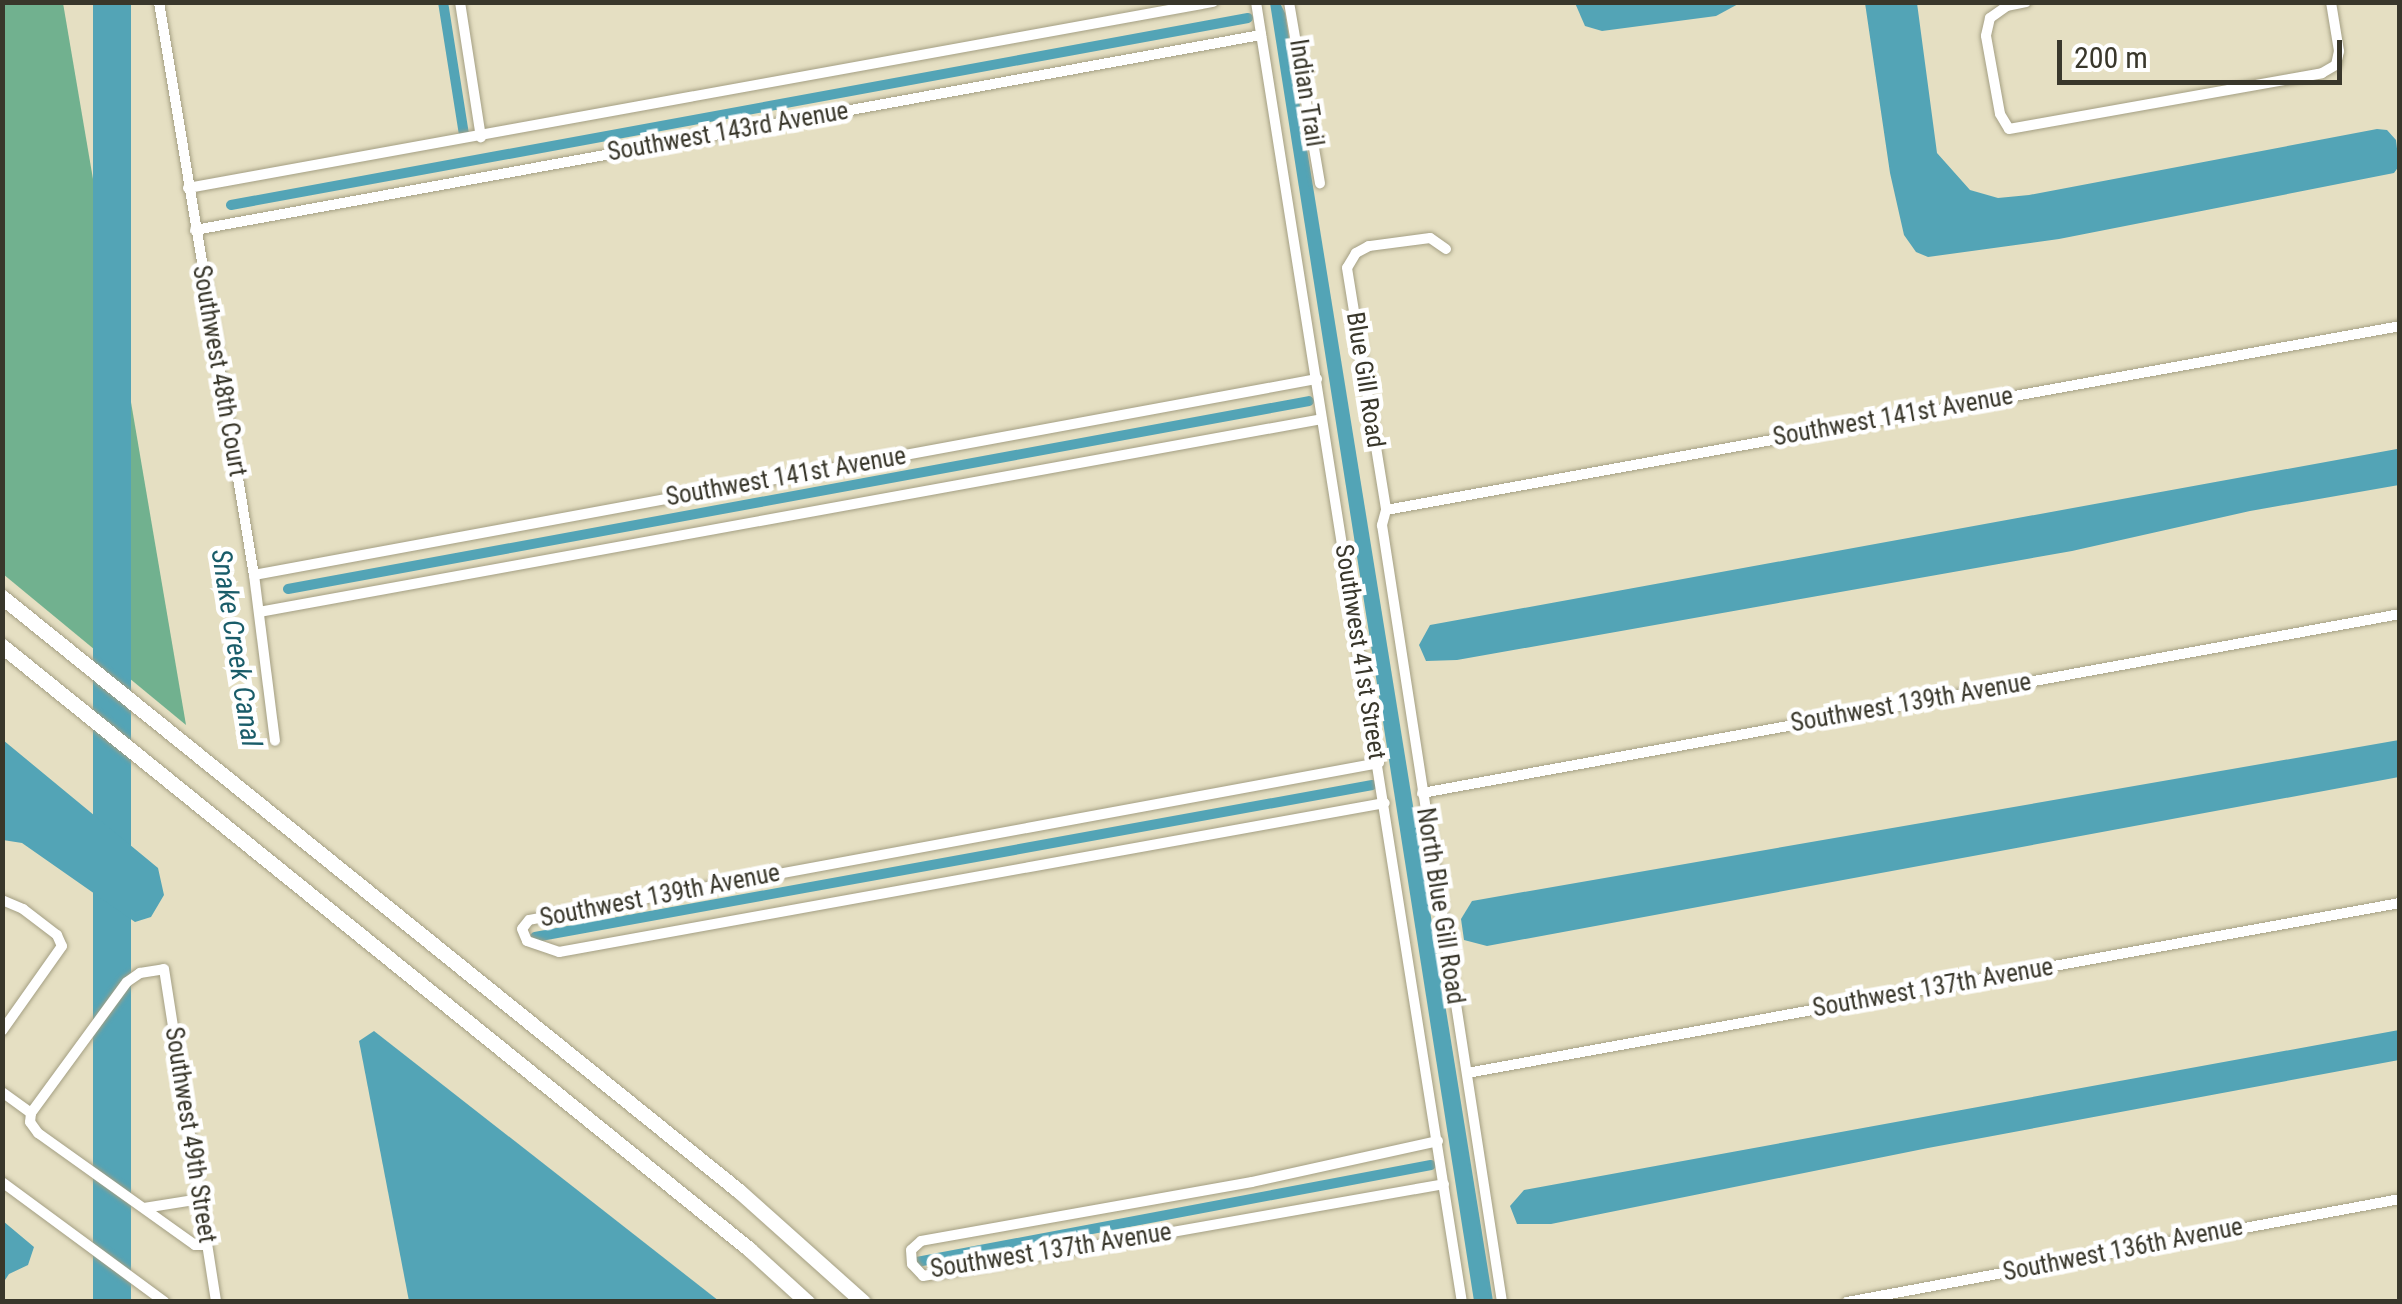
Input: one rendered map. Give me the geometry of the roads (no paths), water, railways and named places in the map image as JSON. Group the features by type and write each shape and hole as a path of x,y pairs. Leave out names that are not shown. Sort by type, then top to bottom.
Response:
{"highway":[{"path":"2,597 739,1191 862,1302"},
{"path":"2,646 749,1249 807,1302"}],"street":[{"name":"Southwest 48th Court","path":"158,2 254,575 275,741"},
{"path":"460,2 481,137"},
{"name":"Southwest 143rd Avenue","path":"188,188 1213,2"},
{"name":"Southwest 41st Street","path":"1256,2 1462,1302"},
{"name":"Indian Trail","path":"1289,2 1320,183"},
{"path":"2026,2 2007,6 1990,18 1986,36 2000,114 2009,129 2322,73 2336,65 2339,51 2330,2"},
{"name":"Southwest 143rd Avenue","path":"195,230 1261,34"},
{"name":"Blue Gill Road","path":"1386,510 1348,268 1356,253 1369,246 1430,238 1446,249"},
{"name":"Southwest 141st Avenue","path":"1386,510 2400,326"},
{"name":"Southwest 141st Avenue","path":"254,575 1317,379"},
{"name":"Southwest 141st Avenue","path":"258,612 1322,418"},
{"name":"North Blue Gill Road","path":"1386,510 1382,525 1502,1302"},
{"name":"Southwest 139th Avenue","path":"1422,793 2400,614"},
{"name":"Southwest 139th Avenue","path":"1379,763 529,920 522,929 526,941 559,952 1385,804"},
{"path":"2,900 23,909 57,935 62,946 60,956 2,1031"},
{"name":"Southwest 137th Avenue","path":"1467,1073 2400,903"},
{"name":"Southwest 49th Street","path":"31,1113 127,982 140,973 164,969 216,1302"},
{"path":"3,1093 31,1113 30,1122 38,1133 195,1245 207,1245"},
{"name":"Southwest 137th Avenue","path":"1438,1141 1252,1182 921,1241 911,1250 912,1264 923,1276 1444,1184"},
{"path":"2,1182 165,1302"},
{"path":"143,1208 200,1199"},
{"name":"Southwest 136th Avenue","path":"1847,1302 2400,1199"}],"water":[{"path":"1575,2 1740,3 1716,16 1602,31 1585,26"},
{"path":"93,3 131,3 131,1302 93,1302"},
{"path":"1270,3 1281,5 1285,13 1493,1301 1474,1301"},
{"path":"1865,3 1917,3 1937,153 1970,190 1998,198 2029,195 2377,129 2387,130 2396,140 2399,166 2394,173 2059,239 1928,257 1916,252 1904,235 1890,173"},
{"path":"2397,449 2399,485 2250,511 2072,551 1457,660 1426,661 1419,645 1430,625"},
{"path":"3,740 158,868 164,895 151,917 135,922 22,843 3,840"},
{"path":"2399,740 2399,777 1487,946 1464,940 1461,919 1472,901"},
{"path":"2399,1030 2399,1060 1928,1148 1551,1224 1517,1224 1510,1206 1524,1190"},
{"path":"374,1031 719,1301 409,1301 359,1041"},
{"path":"3,1221 34,1247 28,1265 9,1274 3,1283"}],"waterway":[{"path":"443,2 464,134"},
{"path":"231,205 1248,18"},
{"path":"288,589 1309,401"},
{"path":"535,937 1372,785"},
{"path":"917,1262 1431,1165"}],"water label":[{"name":"Snake Creek Canal","path":"236,648"}]}
